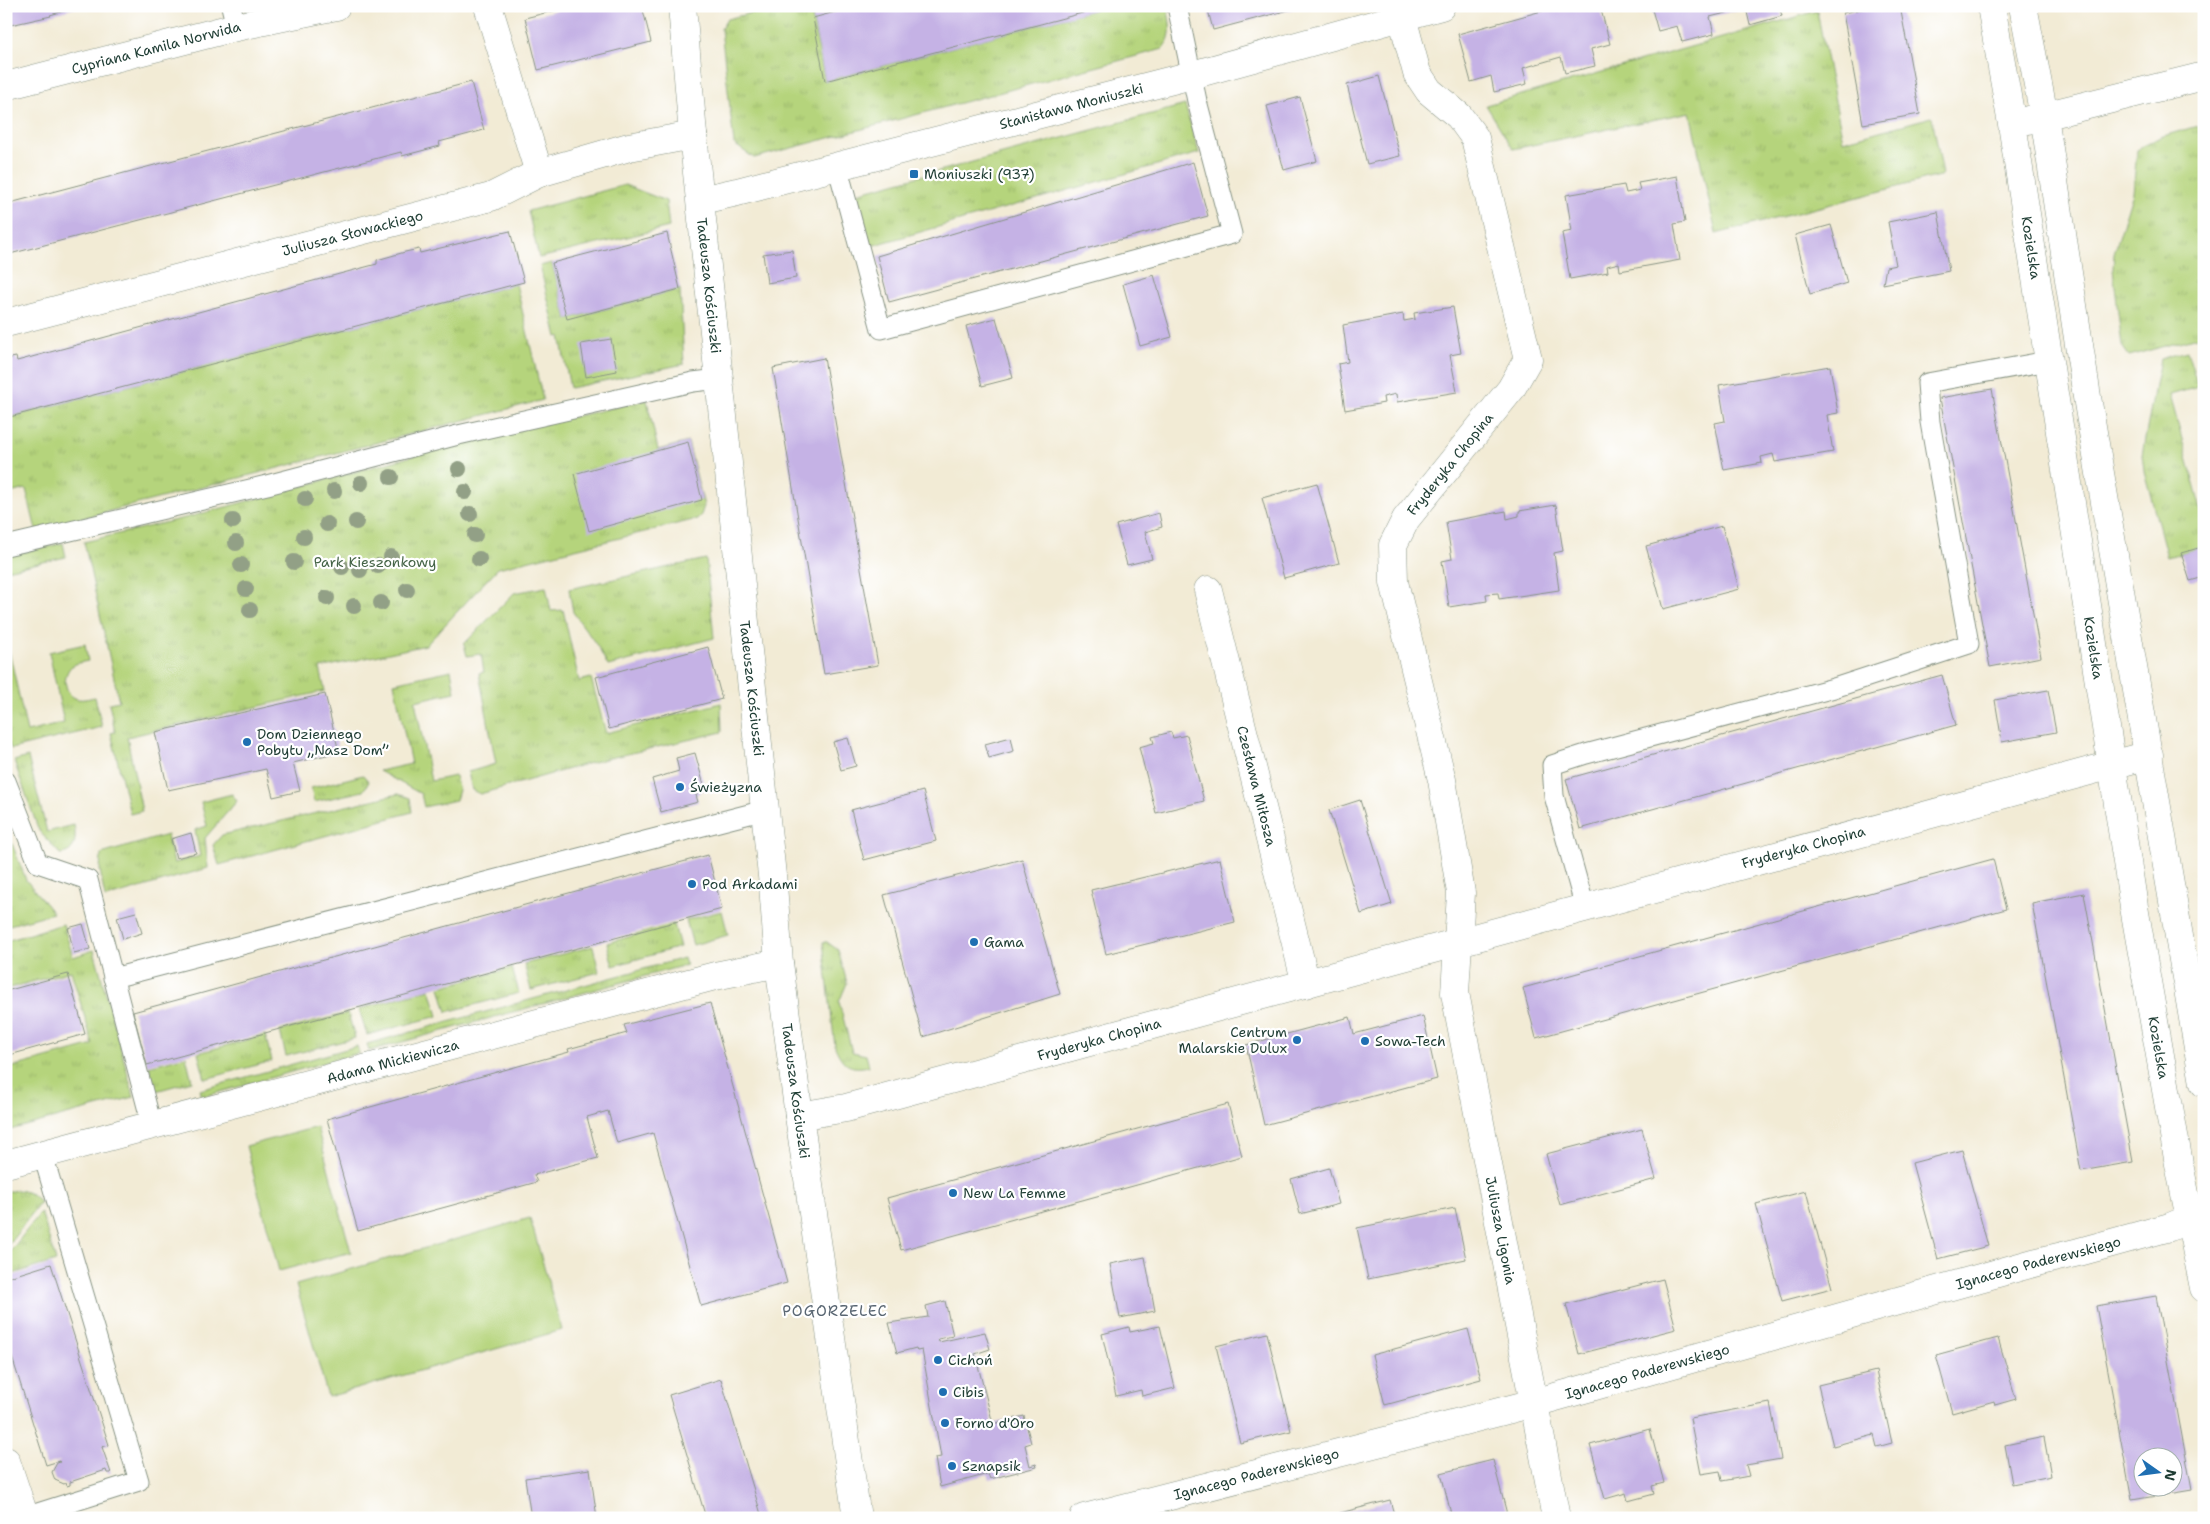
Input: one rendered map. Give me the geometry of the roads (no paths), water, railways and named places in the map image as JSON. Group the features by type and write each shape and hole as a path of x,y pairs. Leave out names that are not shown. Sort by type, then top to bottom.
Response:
{"street":[{"name":"Cypriana Kamila Norwida","path":"6,86 233,17 336,6"},
{"path":"488,6 539,173"},
{"name":"Tadeusza Kościuszki","path":"682,6 693,136 765,810 779,963 857,1518"},
{"name":"Stanisława Moniuszki","path":"701,200 1192,75 1441,6"},
{"name":"Kozielska","path":"1991,6 2012,124 2111,765 2196,1213 2204,1288"},
{"path":"2023,6 2044,116 2087,398 2204,1083"},
{"name":"Fryderyka Chopina","path":"1402,17 1417,73 1429,91 1459,116 1475,138 1528,359 1511,388 1406,519 1393,545 1394,582 1442,780 1460,893 1458,942"},
{"path":"2012,124 2204,76"},
{"name":"Juliusza Słowackiego","path":"6,323 492,197 539,173 629,147 693,136"},
{"name":"Czesława Miłosza","path":"1208,590 1306,984"},
{"name":"Fryderyka Chopina","path":"799,1116 830,1112 1585,908 1782,852 2148,755"},
{"name":"Juliusza Ligonia","path":"1458,942 1456,993 1556,1518"},
{"name":"Adama Mickiewicza","path":"6,1164 715,976 779,963"},
{"name":"Ignacego Paderewskiego","path":"1084,1518 1534,1403 2037,1262 2143,1235 2196,1213"},
{"path":"6,1460 25,1517"}],"lane":[{"path":"837,165 881,329 1232,234 1192,75 1178,6"},
{"path":"1585,908 1554,796 1552,765 1586,754 1834,688 1969,644 1930,422 1927,383 2048,361"},
{"path":"6,546 267,485 458,435 678,386 719,379"},
{"path":"6,781 38,863 88,880 152,1126"},
{"path":"113,978 765,810"},
{"path":"25,1517 139,1481 43,1155"}],"place":[{"name":"Moniuszki (937)","path":"914,174"},
{"name":"Dom Dziennego Pobytu „Nasz Dom”","path":"247,742"},
{"name":"Świeżyzna","path":"680,787"},
{"name":"Pod Arkadami","path":"692,884"},
{"name":"Gama","path":"974,942"},
{"name":"Centrum Malarskie Dulux","path":"1297,1040"},
{"name":"Sowa-Tech","path":"1365,1041"},
{"name":"New La Femme","path":"953,1193"},
{"name":"Cichoń","path":"938,1360"},
{"name":"Cibis","path":"943,1392"},
{"name":"Forno d'Oro","path":"945,1423"},
{"name":"Sznapsik","path":"952,1466"}],"district":[{"name":"POGORZELEC","path":"835,1311"}],"park label":[{"name":"Park Kieszonkowy","path":"375,562"}]}
